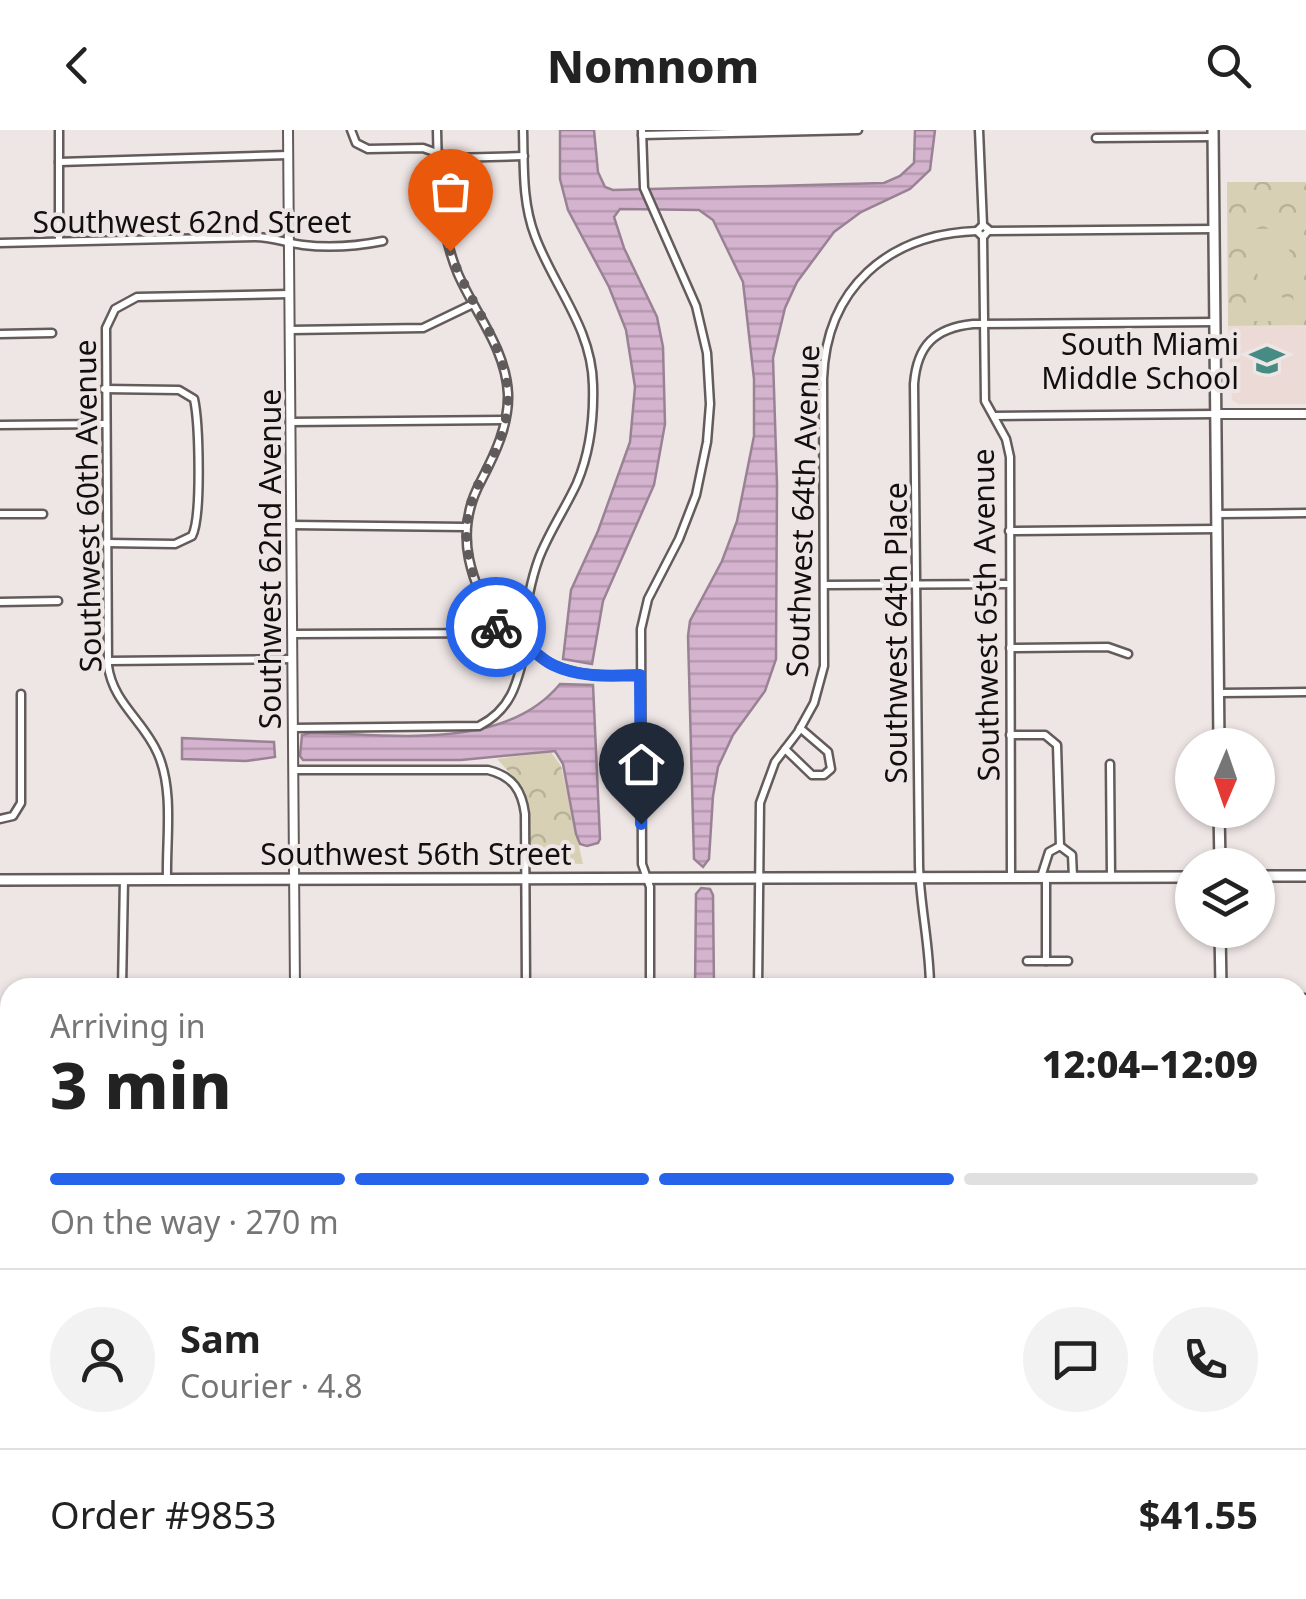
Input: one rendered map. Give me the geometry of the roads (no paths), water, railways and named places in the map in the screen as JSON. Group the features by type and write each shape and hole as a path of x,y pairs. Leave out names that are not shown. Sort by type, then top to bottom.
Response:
{"main road":[{"path":"1213,134 1219,728"},
{"name":"Southwest 56th Street","path":"0,880 1175,876"},
{"path":"1275,876 1306,876"},
{"path":"1220,948 1220,978"}],"street":[{"path":"59,130 59,240"},
{"name":"Southwest 62nd Avenue","path":"288,130 295,978"},
{"path":"351,130 358,145 372,149 423,148 450,158 524,156"},
{"path":"437,130 440,204 447,241 502,365 508,395 496,452 471,502 466,527 472,577 499,633"},
{"path":"293,728 479,726 502,711 513,694 534,572 580,473 593,410 592,374 583,334 530,221 524,130"},
{"path":"650,978 650,888 642,864 640,675 644,612 693,503 710,414 706,353 698,312 678,258 644,188 642,132 858,130"},
{"name":"Southwest 65th Avenue","path":"979,130 985,395 1009,450 1011,877"},
{"path":"1096,138 1213,134"},
{"path":"59,162 288,155"},
{"name":"Southwest 64th Avenue","path":"758,978 760,803 772,768 814,703 823,674 823,369 837,313 855,286 886,255 933,236 983,231 1214,229"},
{"name":"Southwest 62nd Street","path":"0,244 274,237 289,242 354,245 383,241"},
{"name":"Southwest 60th Avenue","path":"167,878 162,766 150,738 117,694 108,661 106,328 123,303 142,296 290,294"},
{"path":"290,330 423,328 473,303"},
{"name":"Southwest 64th Place","path":"930,978 928,933 919,876 914,384 917,362 926,342 940,332 984,323 1215,322"},
{"path":"0,334 52,334"},
{"path":"104,389 174,389 192,397 197,418 198,518 190,539 175,544 106,542"},
{"path":"992,416 1306,414"},
{"path":"290,422 505,420"},
{"path":"0,424 104,424"},
{"path":"1217,514 1306,513"},
{"path":"0,514 42,514"},
{"path":"291,525 466,527"},
{"path":"1009,530 1217,530"},
{"path":"824,585 1009,584"},
{"path":"0,602 58,601"},
{"path":"292,634 499,633 515,635 550,663 574,672 640,675"},
{"path":"1010,648 1108,647 1128,654"},
{"path":"108,661 292,660"},
{"path":"1219,693 1306,692"},
{"path":"0,818 16,813 21,800 21,694"},
{"path":"785,749 812,774 824,775 831,769 828,752 800,728"},
{"path":"1010,735 1044,735 1057,745 1060,846"},
{"path":"1110,764 1111,876"},
{"path":"294,770 484,770 512,780 525,810 526,978"},
{"path":"1046,961 1044,877 1050,852 1060,846 1066,848 1072,855 1073,877"},
{"path":"122,978 124,878"},
{"path":"1028,961 1068,962"}],"place":[{"name":"South Miami Middle School","path":"1267,360"}]}
